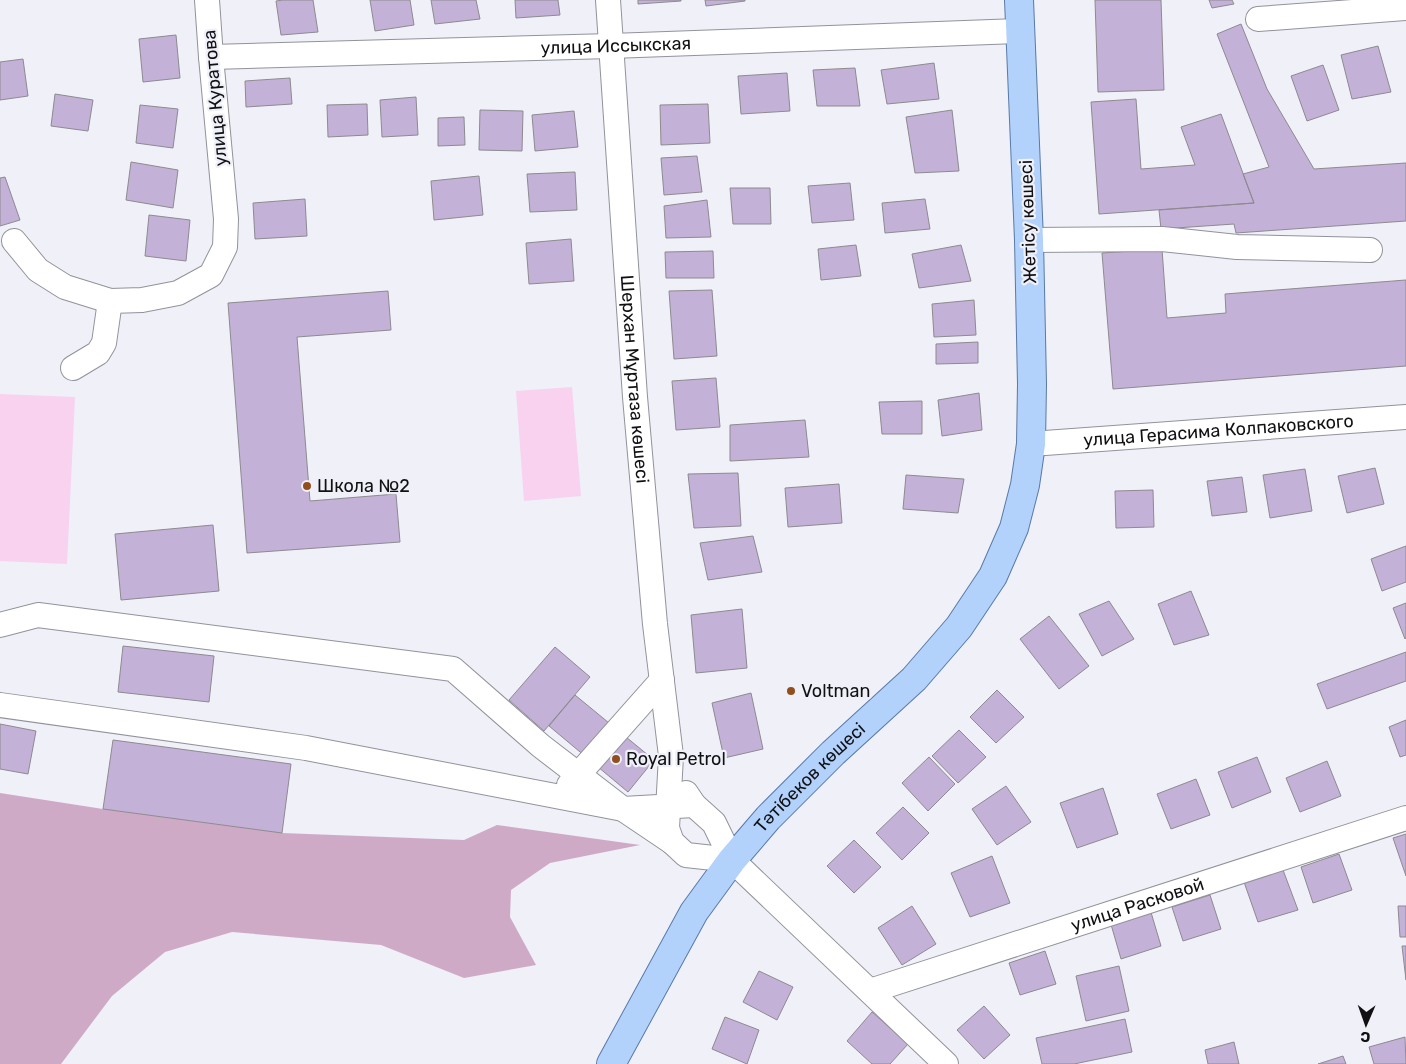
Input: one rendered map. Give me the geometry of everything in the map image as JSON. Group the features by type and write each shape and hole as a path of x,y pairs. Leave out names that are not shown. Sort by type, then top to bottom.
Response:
{"main road":[{"name":"Жетісу көшесі","path":"1019,0 1029,240 1032,384 1031,444"},
{"name":"Тәтібеков көшесі","path":"611,1064 694,912 732,860 768,818 833,753 914,679 959,626 993,576 1014,528 1025,485 1031,444"}],"street":[{"name":"улица Куратова","path":"14,240 38,270 65,287 110,301 142,300 178,293 211,275 225,247 226,219 207,0"},
{"name":"Шерхан Мұртаза көшесі","path":"608,0 636,407 655,624 671,756"},
{"path":"1258,19 1406,8"},
{"name":"улица Иссыкская","path":"211,57 612,46 1020,31"},
{"path":"1029,240 1162,239 1237,247 1370,250"},
{"path":"73,368 98,353 104,343 110,301"},
{"name":"улица Герасима Колпаковского","path":"1031,444 1406,419"},
{"path":"0,612 38,615 453,669 541,746 623,810 672,842 686,855 732,860"},
{"path":"0,625 38,615"},
{"path":"559,798 662,680"},
{"path":"0,705 306,748 623,810 694,805"},
{"path":"671,756 667,828 672,842"},
{"path":"671,756 682,787 694,805 714,823 732,860 946,1064"},
{"name":"улица Расковой","path":"870,991 1406,818"}],"shaded area":[{"path":"572,387 581,496 524,501 516,391"},
{"path":"0,394 75,397 67,564 0,561"},
{"path":"0,793 282,833 464,840 497,825 640,845 550,863 511,890 510,917 536,965 464,978 381,945 232,932 165,952 112,996 61,1064 0,1064"}],"building":[{"path":"313,0 318,32 281,35 276,1"},
{"path":"370,0 410,0 414,25 375,31"},
{"path":"431,0 476,0 480,19 435,24"},
{"path":"515,0 558,0 560,15 516,18"},
{"path":"638,0 681,0 681,1 638,4"},
{"path":"705,0 745,0 745,1 706,6"},
{"path":"1095,0 1161,0 1164,90 1098,92"},
{"path":"1209,0 1232,0 1234,4 1212,8"},
{"path":"1241,24 1267,89 1314,169 1406,163 1406,221 1236,233 1234,224 1161,229 1159,210 1254,203 1243,174 1269,167 1217,34"},
{"path":"176,35 180,78 143,82 139,39"},
{"path":"1378,46 1391,92 1352,99 1341,55"},
{"path":"23,59 28,96 0,100 0,62"},
{"path":"934,63 939,99 887,104 881,70"},
{"path":"1323,65 1339,110 1307,121 1291,76"},
{"path":"855,68 860,106 817,106 813,70"},
{"path":"787,73 790,111 741,114 738,76"},
{"path":"290,78 292,104 246,107 245,81"},
{"path":"55,94 93,100 88,131 51,126"},
{"path":"416,97 418,135 382,137 380,100"},
{"path":"1136,99 1141,169 1195,165 1181,127 1221,114 1254,203 1099,214 1091,102"},
{"path":"367,104 368,135 328,137 327,105"},
{"path":"708,104 710,143 661,145 660,105"},
{"path":"140,105 178,109 173,148 136,143"},
{"path":"480,110 523,111 522,151 479,150"},
{"path":"952,110 959,171 915,173 906,117"},
{"path":"574,111 578,147 535,151 532,115"},
{"path":"464,117 465,145 438,146 438,118"},
{"path":"697,156 702,192 664,195 661,158"},
{"path":"131,162 178,170 173,208 126,200"},
{"path":"575,172 577,210 530,212 527,174"},
{"path":"479,176 483,215 434,220 431,181"},
{"path":"5,177 20,220 0,226 0,178"},
{"path":"850,183 854,220 812,223 808,186"},
{"path":"730,188 770,188 771,224 733,224"},
{"path":"305,199 307,236 255,239 253,203"},
{"path":"925,199 930,229 885,233 882,203"},
{"path":"707,200 711,237 666,238 664,206"},
{"path":"149,215 190,220 186,261 145,256"},
{"path":"571,239 574,281 529,284 526,243"},
{"path":"856,245 861,276 821,280 818,249"},
{"path":"961,245 971,281 919,288 912,254"},
{"path":"1162,249 1167,318 1226,313 1225,294 1406,280 1406,366 1113,389 1102,253"},
{"path":"713,251 714,278 666,278 665,252"},
{"path":"712,290 717,356 674,359 669,291"},
{"name":"Школа №2","path":"388,291 391,330 297,337 310,501 396,494 400,542 247,553 228,303"},
{"path":"974,300 976,335 934,337 932,304"},
{"path":"978,342 978,363 936,364 936,344"},
{"path":"716,378 720,427 676,430 672,381"},
{"path":"979,393 982,430 942,436 938,400"},
{"path":"922,401 922,434 882,434 879,402"},
{"path":"805,420 809,457 730,461 730,425"},
{"path":"1375,468 1384,504 1347,513 1338,476"},
{"path":"1305,469 1312,511 1270,518 1263,475"},
{"path":"738,473 741,526 694,528 688,474"},
{"path":"906,475 964,479 958,513 903,509"},
{"path":"1242,477 1247,512 1212,516 1207,481"},
{"path":"839,484 842,523 788,527 785,488"},
{"path":"1153,490 1154,527 1116,528 1115,491"},
{"path":"213,525 219,591 121,600 115,534"},
{"path":"753,536 762,572 708,580 700,543"},
{"path":"1406,546 1406,582 1382,591 1371,559"},
{"path":"1191,591 1209,635 1174,645 1158,604"},
{"path":"1109,601 1134,639 1102,656 1079,614"},
{"path":"1406,603 1406,638 1405,639 1393,608"},
{"path":"742,609 747,668 696,673 691,615"},
{"path":"1049,616 1089,666 1059,689 1020,639"},
{"path":"123,646 214,656 209,702 118,692"},
{"path":"555,647 590,677 544,731 509,700"},
{"path":"1406,652 1406,681 1327,709 1317,684"},
{"path":"997,690 1024,717 996,743 970,717"},
{"path":"751,693 763,749 724,758 712,703"},
{"path":"575,695 654,760 628,792 549,726"},
{"path":"1406,720 1406,755 1400,757 1389,727"},
{"path":"0,724 36,731 28,774 0,769"},
{"path":"959,730 986,757 958,783 932,756"},
{"path":"113,740 291,764 282,833 103,809"},
{"path":"929,757 955,784 928,811 902,783"},
{"path":"1257,757 1271,792 1232,808 1218,772"},
{"path":"1327,761 1341,796 1300,812 1286,778"},
{"path":"1196,779 1210,815 1171,829 1157,794"},
{"path":"1006,786 1031,822 997,845 972,809"},
{"path":"1103,788 1118,834 1077,848 1060,803"},
{"path":"903,807 929,833 902,860 876,833"},
{"path":"1406,834 1406,876 1393,838"},
{"path":"854,840 881,867 854,893 827,866"},
{"path":"1339,854 1352,890 1313,903 1301,867"},
{"path":"992,856 1010,903 970,917 951,873"},
{"path":"1283,870 1298,910 1258,922 1244,882"},
{"path":"1210,895 1221,929 1183,941 1172,907"},
{"path":"912,906 936,944 902,965 878,928"},
{"path":"1398,906 1406,906 1406,937 1400,937"},
{"path":"1150,909 1161,946 1121,959 1110,921"},
{"path":"1402,946 1406,946 1406,980"},
{"path":"1045,951 1056,984 1020,995 1009,963"},
{"path":"1119,966 1129,1011 1086,1021 1076,976"},
{"path":"759,971 793,987 777,1020 743,1002"},
{"path":"984,1006 1010,1035 984,1059 957,1030"},
{"path":"872,1012 908,1044 890,1064 872,1064 847,1041"},
{"path":"725,1017 759,1030 747,1064 712,1049"},
{"path":"1125,1019 1132,1052 1074,1064 1042,1064 1036,1038"},
{"path":"1405,1037 1406,1064 1374,1064 1369,1047"},
{"path":"1234,1042 1239,1064 1208,1064 1205,1050"},
{"path":"1343,1056 1346,1064 1318,1064"}],"place":[{"name":"Школа №2","path":"307,486"},
{"name":"Voltman","path":"791,691"},
{"name":"Royal Petrol","path":"616,759"}]}
